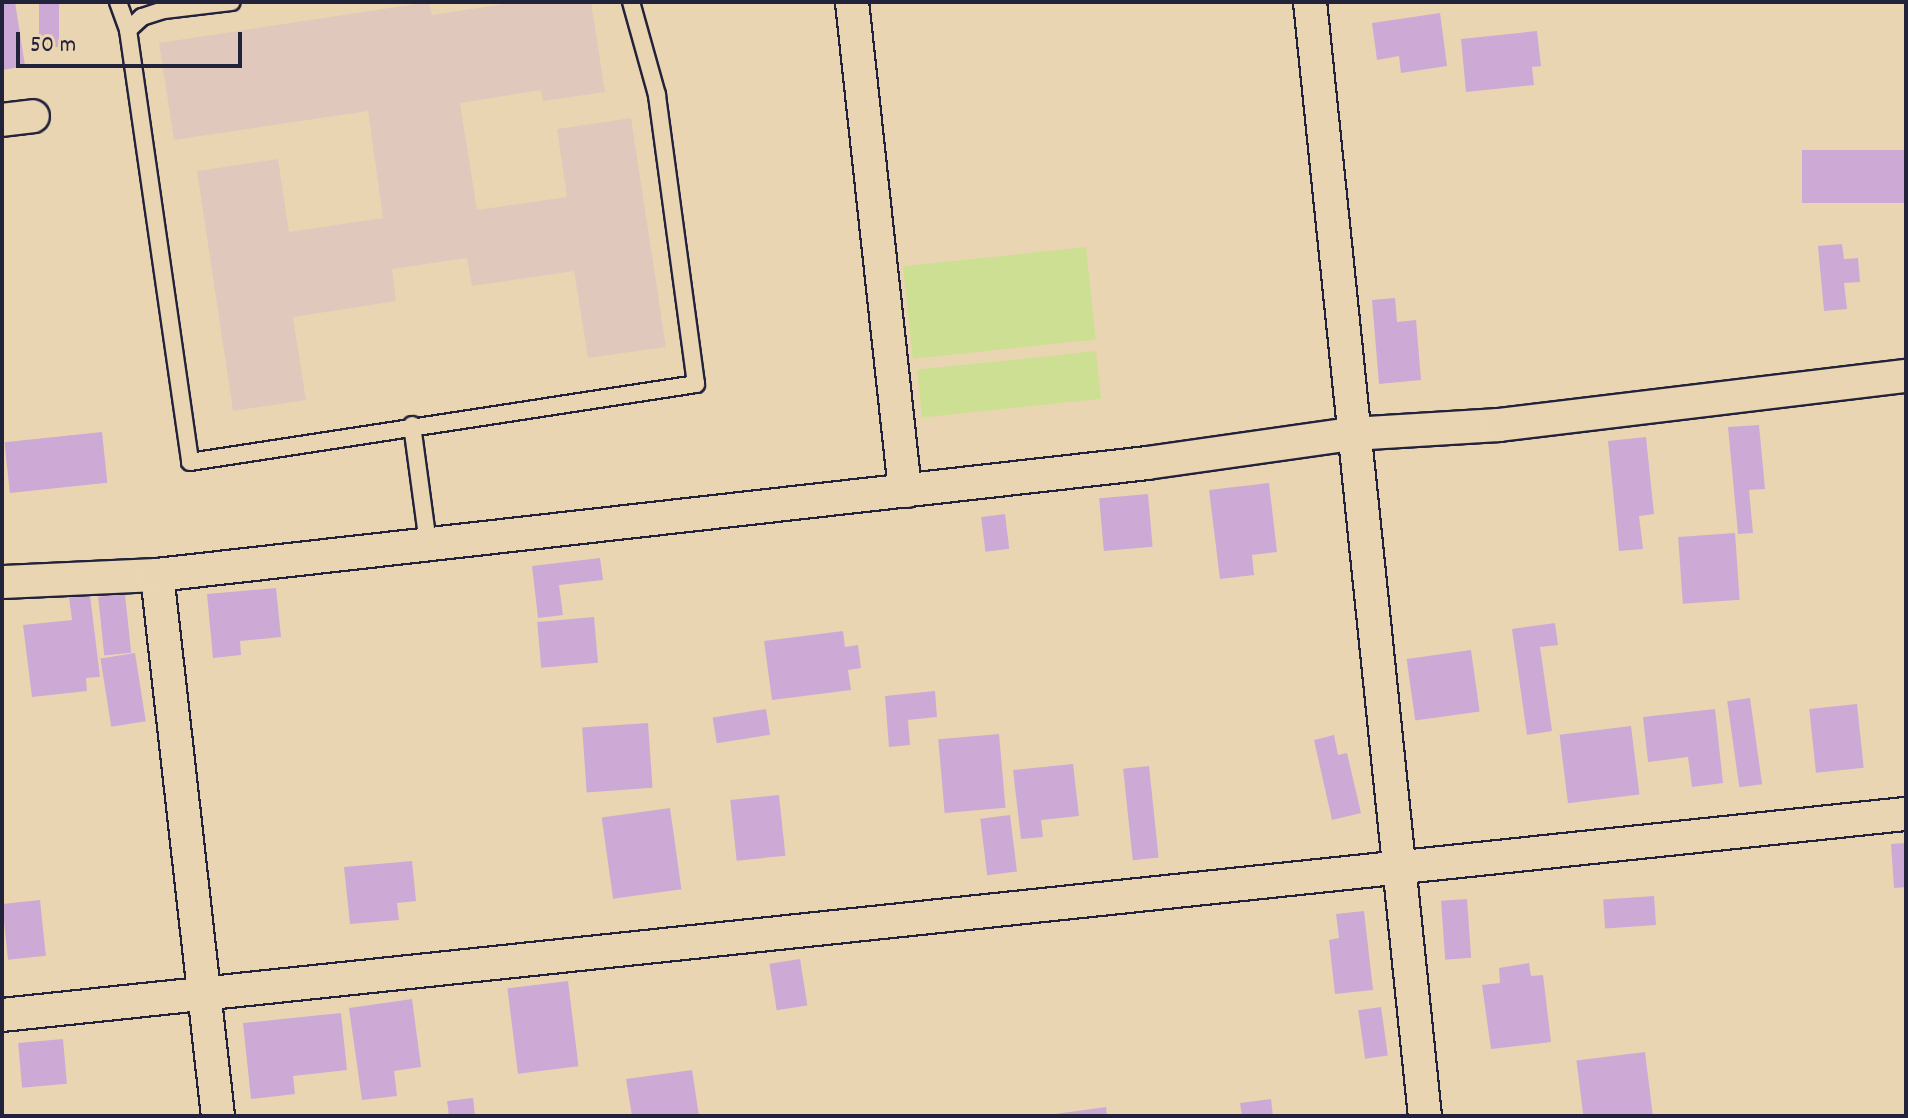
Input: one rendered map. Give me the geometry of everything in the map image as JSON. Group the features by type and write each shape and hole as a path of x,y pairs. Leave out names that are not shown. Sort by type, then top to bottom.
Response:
{"street":[{"path":"852,2 905,491"},
{"path":"1321,2 1310,2 1352,434 1425,1116"},
{"path":"2,582 157,575 905,491 1352,434 1499,425 1906,376"},
{"path":"157,575 218,1116"},
{"path":"2,1015 1906,814"}],"lane":[{"path":"118,2 128,30 190,462 412,425 696,384 657,95 631,2"},
{"path":"128,30 153,13 232,2"},
{"path":"412,425 428,543"}],"shaded area":[{"path":"429,2 432,15 516,2 591,2 605,92 543,101 541,90 460,103 477,210 567,197 557,129 631,118 666,347 588,358 574,271 472,286 467,258 392,269 396,301 293,317 306,400 233,411 197,171 278,159 289,232 383,218 368,111 174,140 159,43"}],"green space":[{"path":"1086,247 1096,339 913,359 903,266"},
{"path":"1096,351 1101,399 922,418 917,370"}],"building":[{"path":"2,2 15,2 25,66 2,70"},
{"path":"39,2 59,2 59,47 39,47"},
{"path":"1440,13 1447,66 1401,73 1399,56 1377,60 1372,23"},
{"path":"1537,31 1541,66 1532,67 1534,85 1466,92 1461,39"},
{"path":"1802,150 1906,150 1906,203 1802,203"},
{"path":"1842,244 1844,259 1858,258 1860,282 1844,283 1847,309 1824,311 1818,246"},
{"path":"1395,298 1397,322 1416,320 1421,380 1379,384 1372,300"},
{"path":"1759,425 1765,489 1749,490 1753,533 1738,534 1728,427"},
{"path":"102,432 107,483 10,493 5,442"},
{"path":"1646,437 1654,514 1639,516 1643,549 1619,551 1608,441"},
{"path":"1269,483 1277,552 1252,555 1254,575 1220,579 1209,490"},
{"path":"1148,494 1153,547 1104,551 1099,498"},
{"path":"1005,514 1009,549 985,552 981,517"},
{"path":"1735,533 1740,600 1683,604 1678,537"},
{"path":"600,558 603,580 559,585 563,615 538,618 532,566"},
{"path":"276,588 281,637 240,641 241,655 213,658 207,594"},
{"path":"125,594 131,653 104,655 98,597"},
{"path":"90,595 100,677 86,678 87,691 32,697 23,625 72,620 69,597"},
{"path":"594,617 598,663 541,668 537,622"},
{"path":"1555,623 1558,645 1540,647 1552,731 1527,735 1512,629"},
{"path":"843,631 845,647 858,645 861,668 848,670 851,690 772,700 764,641"},
{"path":"1471,650 1480,711 1415,720 1407,659"},
{"path":"135,653 146,721 111,727 100,658"},
{"path":"935,691 937,717 908,720 910,745 889,747 885,696"},
{"path":"1750,698 1762,784 1739,787 1727,701"},
{"path":"1857,704 1864,768 1816,773 1809,709"},
{"path":"766,709 770,735 717,743 713,717"},
{"path":"1715,709 1723,783 1692,787 1688,757 1648,762 1643,717"},
{"path":"648,723 653,788 587,792 582,728"},
{"path":"1631,726 1639,794 1568,803 1560,735"},
{"path":"999,734 1005,808 945,813 938,739"},
{"path":"1334,735 1338,755 1347,753 1361,813 1332,820 1314,740"},
{"path":"1073,764 1079,816 1041,820 1043,837 1021,839 1013,770"},
{"path":"1149,766 1159,857 1133,860 1123,769"},
{"path":"779,795 785,856 737,861 730,800"},
{"path":"670,808 681,889 613,899 602,818"},
{"path":"1010,815 1017,872 987,875 980,819"},
{"path":"1906,843 1906,887 1894,888 1891,844"},
{"path":"412,861 416,901 397,903 399,920 350,924 344,867"},
{"path":"1654,896 1656,925 1605,928 1603,900"},
{"path":"1467,899 1471,958 1445,960 1441,901"},
{"path":"40,900 46,956 8,960 2,904"},
{"path":"1364,911 1373,990 1335,994 1329,940 1339,938 1336,914"},
{"path":"800,959 807,1005 777,1010 769,964"},
{"path":"1529,963 1531,976 1543,975 1551,1042 1491,1049 1482,985 1500,983 1499,968"},
{"path":"568,981 578,1066 518,1074 507,988"},
{"path":"412,999 421,1067 394,1071 397,1096 362,1100 349,1008"},
{"path":"1381,1007 1388,1056 1365,1059 1358,1010"},
{"path":"341,1013 347,1070 293,1076 295,1094 251,1099 243,1023"},
{"path":"63,1039 67,1084 22,1088 18,1043"},
{"path":"1645,1052 1653,1116 1583,1116 1577,1060"},
{"path":"692,1070 699,1116 632,1116 626,1079"},
{"path":"473,1098 475,1116 449,1116 447,1101"},
{"path":"1271,1099 1273,1116 1242,1116 1240,1103"},
{"path":"1106,1107 1107,1116 1055,1116 1055,1114"}]}
